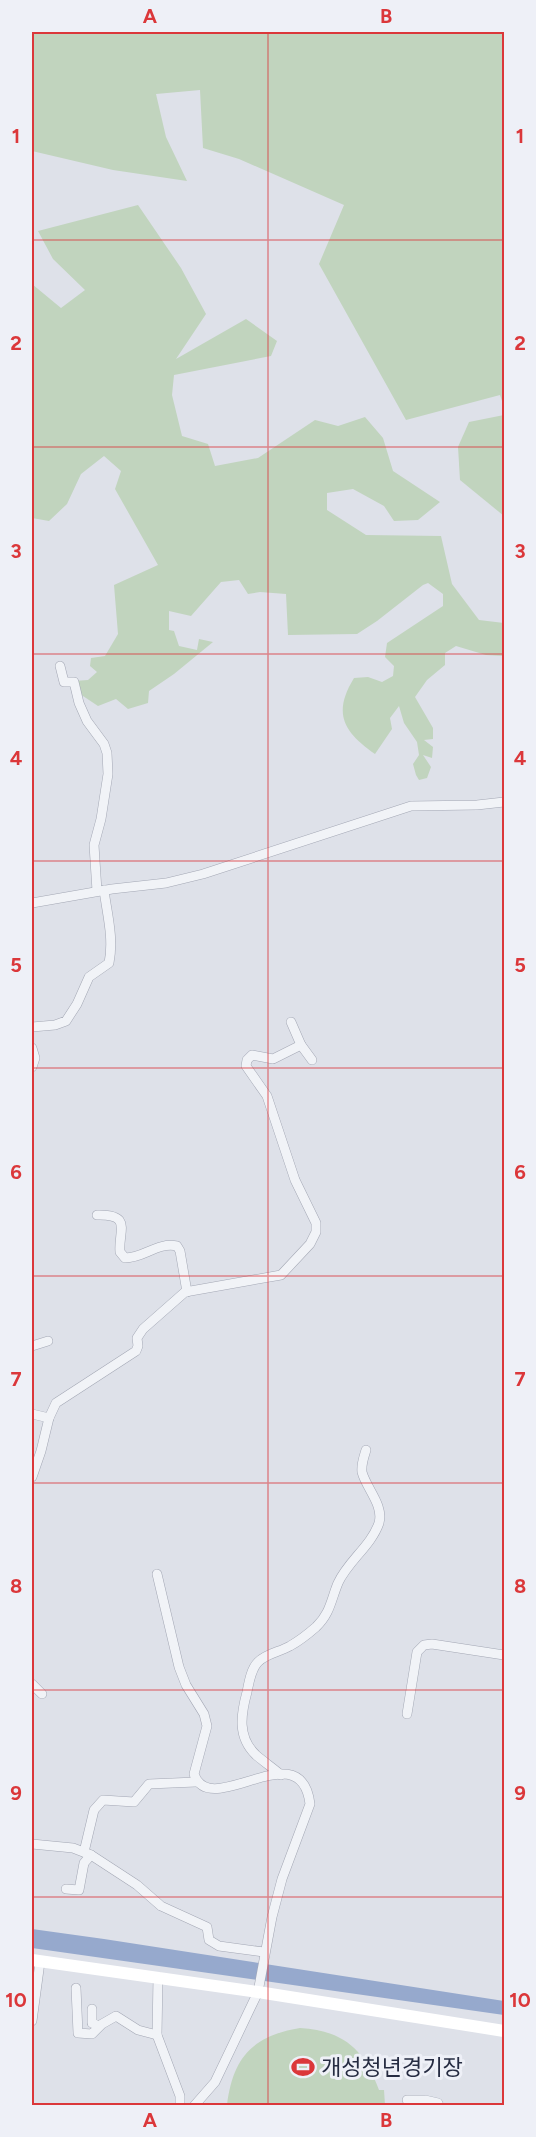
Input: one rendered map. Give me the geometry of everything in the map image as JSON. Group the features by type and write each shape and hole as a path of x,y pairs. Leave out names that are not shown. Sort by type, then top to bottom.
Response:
{"street":[{"path":"32,1026 55,1025 66,1021 77,1004 89,977 109,963 110,922 101,891 94,845 108,774 107,753 104,744 87,721 79,703 74,682 64,682 60,666"},
{"path":"32,903 101,891 166,884 411,806 477,805 504,802"},
{"path":"291,1022 301,1045 312,1060"},
{"path":"32,1477 49,1418 57,1403 136,1351 137,1338 142,1329 173,1300 187,1292 281,1275 310,1244 316,1232 316,1223 295,1180 267,1096 246,1066 247,1060 252,1056 273,1059 301,1045"},
{"path":"32,1048 35,1058 32,1067"},
{"path":"97,1215 110,1215 117,1219 123,1230 120,1252 125,1257 142,1254 159,1246 177,1246 180,1251 187,1292"},
{"path":"32,1346 48,1341"},
{"path":"32,1414 49,1418"},
{"path":"281,1775 256,1755 247,1744 241,1728 241,1713 254,1666 265,1656 289,1647 326,1617 338,1583 369,1541 379,1522 379,1512 362,1471 366,1450"},
{"path":"157,1574 179,1667 186,1685 206,1720 206,1735 194,1774 196,1782 204,1788 218,1789 265,1775 293,1775 302,1781 309,1793 310,1804 282,1879 264,1953 259,1989 215,2082 194,2106"},
{"path":"407,1714 417,1652 424,1646 432,1644 504,1655"},
{"path":"32,1683 42,1694"},
{"path":"66,1889 78,1890 88,1854 94,1810 103,1800 134,1802 148,1784 196,1782"},
{"path":"32,1844 73,1848 88,1854 137,1885 161,1906 207,1927 209,1940 219,1946 264,1953"},
{"path":"32,2021 36,1961 259,1989 504,2031"},
{"path":"158,1977 157,2035 180,2096 180,2106"},
{"path":"76,1989 78,2033 92,2034 99,2026 116,2016 138,2030 157,2035"},
{"path":"92,2008 92,2023 99,2026"},
{"path":"406,2100 425,2100 438,2103 439,2106"}],"green space":[{"path":"32,32 504,32 504,407 500,395 406,420 319,264 344,205 239,159 203,148 200,90 156,94 166,137 187,181 113,170 32,151"},
{"path":"138,205 181,268 206,314 176,359 246,319 277,341 271,356 174,375 172,395 182,436 208,444 215,466 258,458 315,420 338,426 365,417 383,438 393,471 440,502 418,520 394,521 384,506 353,489 327,493 327,510 366,535 441,536 452,584 479,620 504,623 504,656 486,655 456,646 445,653 445,665 427,680 415,697 433,728 433,739 424,740 433,747 432,758 423,755 431,767 427,778 419,780 416,775 413,764 419,755 417,742 404,723 399,706 390,718 392,729 375,754 349,730 343,712 347,691 354,678 368,677 382,682 393,676 394,666 385,657 387,643 443,606 443,594 428,583 357,634 288,635 286,594 260,592 248,594 239,580 221,582 191,616 169,611 169,630 174,631 179,646 197,650 199,639 213,642 149,691 148,703 128,709 116,699 98,706 80,694 74,681 88,680 97,672 90,666 91,658 105,656 118,634 114,585 158,565 115,489 121,471 104,456 81,474 67,504 49,521 32,518 32,284 61,308 85,290 53,259 38,231"},
{"path":"504,415 504,516 460,480 458,447 469,422"},
{"name":"개성청년경기장","path":"300,2028 329,2033 340,2038 359,2053 367,2063 379,2090 384,2090 385,2105 227,2105 234,2074 248,2052 257,2043 269,2037"}],"water":[{"path":"32,1929 504,2001 504,2015 32,1948"}],"place":[{"name":"개성청년경기장","path":"303,2067"}]}
